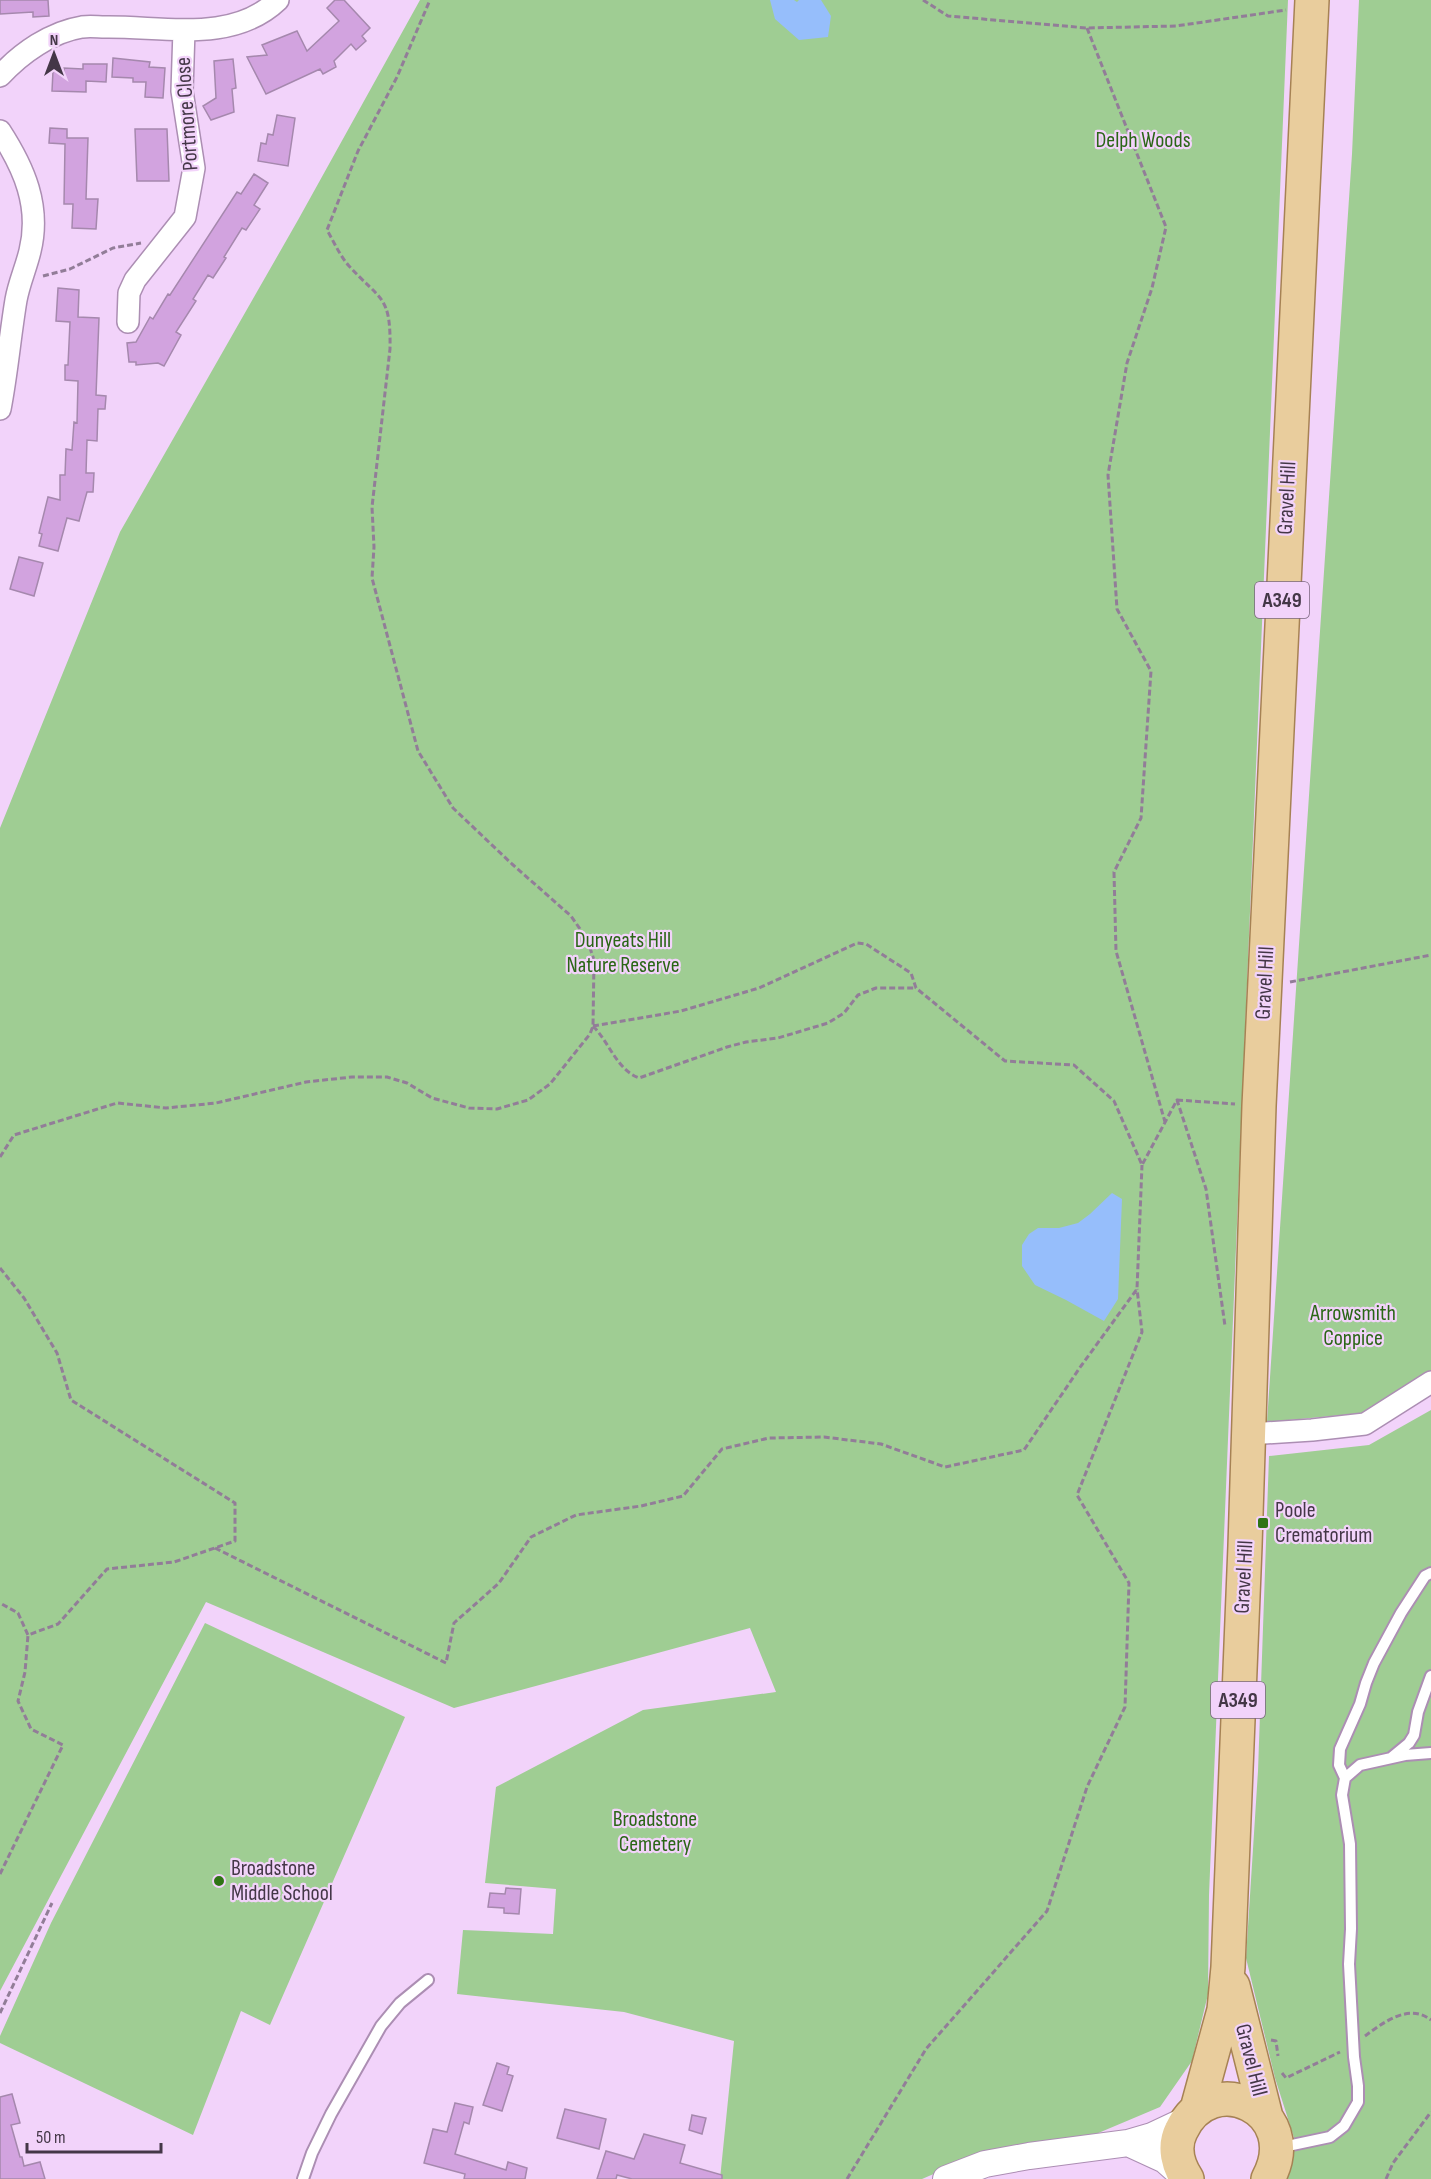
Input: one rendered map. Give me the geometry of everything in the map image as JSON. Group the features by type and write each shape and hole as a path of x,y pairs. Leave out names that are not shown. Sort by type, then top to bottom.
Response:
{"main road":[{"name":"Gravel Hill","path":"1186,2179 1180,2168 1177,2152 1179,2135 1192,2114 1224,2010 1228,1967 1249,1434 1259,1106 1312,3"},
{"name":"Gravel Hill","path":"1228,1967 1266,2117 1274,2132 1277,2148"},
{"path":"1192,2114 1211,2102 1226,2099 1248,2104 1266,2117"},
{"path":"1268,2179 1275,2165 1277,2148"}],"street":[{"name":"Portmore Close","path":"0,76 11,64 35,46 59,34 82,27 183,30 240,24 268,9 278,0"},
{"name":"Portmore Close","path":"128,322 129,294 135,280 185,218 194,168 182,91 183,30"},
{"path":"0,131 27,180 33,225 31,250 16,299 0,409"},
{"path":"1249,1434 1365,1424 1431,1382"},
{"path":"946,2179 996,2162 1128,2143 1152,2136 1192,2114"},
{"path":"1128,2143 1165,2160 1186,2179"}],"lane":[{"path":"1277,2148 1330,2137 1344,2126 1358,2102 1349,1964 1350,1844 1342,1795 1345,1778 1339,1765 1340,1749 1360,1704 1374,1663 1401,1613 1425,1576 1431,1573"},
{"path":"1391,1758 1414,1735 1418,1712 1431,1676"},
{"path":"1345,1778 1360,1765 1431,1753"},
{"path":"303,2179 312,2153 331,2114 381,2026 400,2003 428,1980"}],"path":[{"path":"0,1157 14,1135 117,1103 166,1108 216,1103 306,1082 352,1077 387,1077 407,1083 432,1098 469,1108 497,1109 528,1100 550,1084 590,1034 593,1026 594,960 587,939 571,916 512,864 453,807 418,751 372,578 374,547 372,507 390,349 390,327 387,308 375,290 348,264 327,230 358,151 397,77 430,0"},
{"path":"923,0 948,16 1087,28 1176,26 1312,3"},
{"path":"1087,28 1166,227 1152,288 1127,363 1108,475 1117,609 1151,671 1141,818 1114,872 1116,951 1165,1122"},
{"path":"23,274 43,276 70,269 113,248 170,238"},
{"path":"593,1026 681,1011 759,988 857,943 866,944 911,973 916,988 1005,1060 1074,1065 1114,1101 1142,1165"},
{"path":"1265,987 1431,954"},
{"path":"593,1026 602,1035 626,1071 639,1078 727,1047 778,1038 828,1023 844,1013 858,995 876,988 916,988"},
{"path":"847,2179 926,2049 1047,1911 1087,1787 1125,1707 1129,1582 1077,1495 1142,1332 1137,1289 1142,1165 1177,1100"},
{"path":"1177,1100 1259,1106"},
{"path":"1177,1100 1206,1189 1227,1337"},
{"path":"0,1268 24,1298 57,1353 71,1400 235,1503 235,1541 174,1562 107,1569 58,1624 28,1635"},
{"path":"215,1548 446,1663 454,1623 499,1583 531,1537 576,1515 641,1506 683,1496 722,1449 769,1438 824,1437 881,1444 945,1467 1024,1450 1137,1289"},
{"path":"0,1604 18,1613 28,1635 25,1672 18,1701 31,1729 63,1745 0,1874"},
{"path":"0,2013 52,1903"},
{"path":"1280,2070 1286,2078 1353,2045 1383,2023 1404,2014 1413,2013 1431,2020"},
{"path":"1247,2042 1257,2038 1276,2041 1278,2060"},
{"path":"1386,2179 1393,2163 1431,2112"}],"green space":[{"name":"Dunyeats Hill Nature Reserve","path":"420,0 1288,0 1209,1895 1208,1994 1192,2061 1160,2107 1077,2142 966,2160 922,2179 720,2179 734,2041 624,2012 457,1994 463,1930 553,1934 556,1889 485,1883 496,1787 643,1710 776,1692 750,1628 454,1708 206,1602 0,1991 0,828 120,532"},
{"name":"Arrowsmith Coppice","path":"1359,0 1431,0 1431,1372 1364,1413 1267,1422 1352,154"},
{"path":"1431,1410 1431,2179 1282,2179 1296,2144 1275,2078 1246,1958 1258,1771 1269,1456 1369,1445"},
{"name":"Broadstone Middle School","path":"205,1623 405,1717 270,2025 241,2011 193,2135 0,2043 0,2036 51,1923"}],"water":[{"path":"770,0 797,2 799,0 821,0 831,16 828,37 799,40 775,19"},
{"path":"1112,1193 1122,1199 1118,1299 1104,1321 1035,1285 1022,1266 1022,1245 1029,1234 1038,1228 1059,1228 1078,1223"}],"building":[{"path":"0,0 48,0 49,16 33,17 33,12 0,14"},
{"path":"335,0 344,0 370,28 362,36 366,41 356,50 351,44 334,61 336,67 323,74 320,69 266,94 247,57 267,55 262,45 297,31 307,51 339,21 327,8"},
{"path":"113,58 150,62 149,67 165,68 163,98 145,97 146,82 133,82 133,78 112,77"},
{"path":"233,59 236,88 232,89 234,112 211,120 203,106 216,98 214,61"},
{"path":"83,64 107,64 106,82 86,81 86,92 52,91 53,71 64,72 64,68 83,69"},
{"path":"277,115 295,118 288,166 258,161 261,143 266,144 268,134 273,135"},
{"path":"50,128 67,129 67,138 88,138 86,199 98,199 96,229 72,228 73,204 64,204 65,144 49,143"},
{"path":"135,129 167,129 169,181 137,181"},
{"path":"254,174 268,183 254,205 260,209 246,230 242,228 213,278 208,275 193,299 196,301 176,332 181,335 164,366 158,363 136,365 136,362 129,362 127,343 136,342 150,317 153,319 168,294 170,295 237,192 241,194"},
{"path":"58,288 79,290 78,317 99,318 96,395 106,396 105,409 98,409 97,441 87,440 86,473 94,473 93,492 87,492 79,521 67,518 58,551 39,546 42,534 39,533 48,497 60,500 60,475 65,475 66,449 72,450 74,422 77,423 78,381 65,380 70,322 56,321"},
{"path":"19,557 43,563 34,596 10,589"},
{"path":"506,1888 521,1889 519,1914 504,1913 504,1908 488,1907 490,1893 505,1894"},
{"path":"497,2063 509,2067 507,2074 513,2076 502,2111 483,2105"},
{"path":"12,2094 20,2123 11,2125 20,2157 22,2157 24,2166 40,2162 45,2179 0,2179 0,2097"},
{"path":"455,2103 473,2107 469,2124 464,2122 455,2154 506,2170 508,2162 527,2168 525,2179 464,2179 465,2174 424,2163 433,2129 447,2132"},
{"path":"565,2109 606,2119 599,2149 557,2138"},
{"path":"692,2115 706,2118 702,2134 689,2130"},
{"path":"644,2134 685,2145 680,2163 722,2175 722,2179 632,2179 617,2175 616,2179 597,2179 606,2151 634,2159"}],"place":[{"name":"Poole Crematorium","path":"1263,1523"},
{"name":"Broadstone Middle School","path":"219,1881"}],"park label":[{"name":"Delph Woods","path":"1143,140"},
{"name":"Broadstone Cemetery","path":"655,1832"}]}
